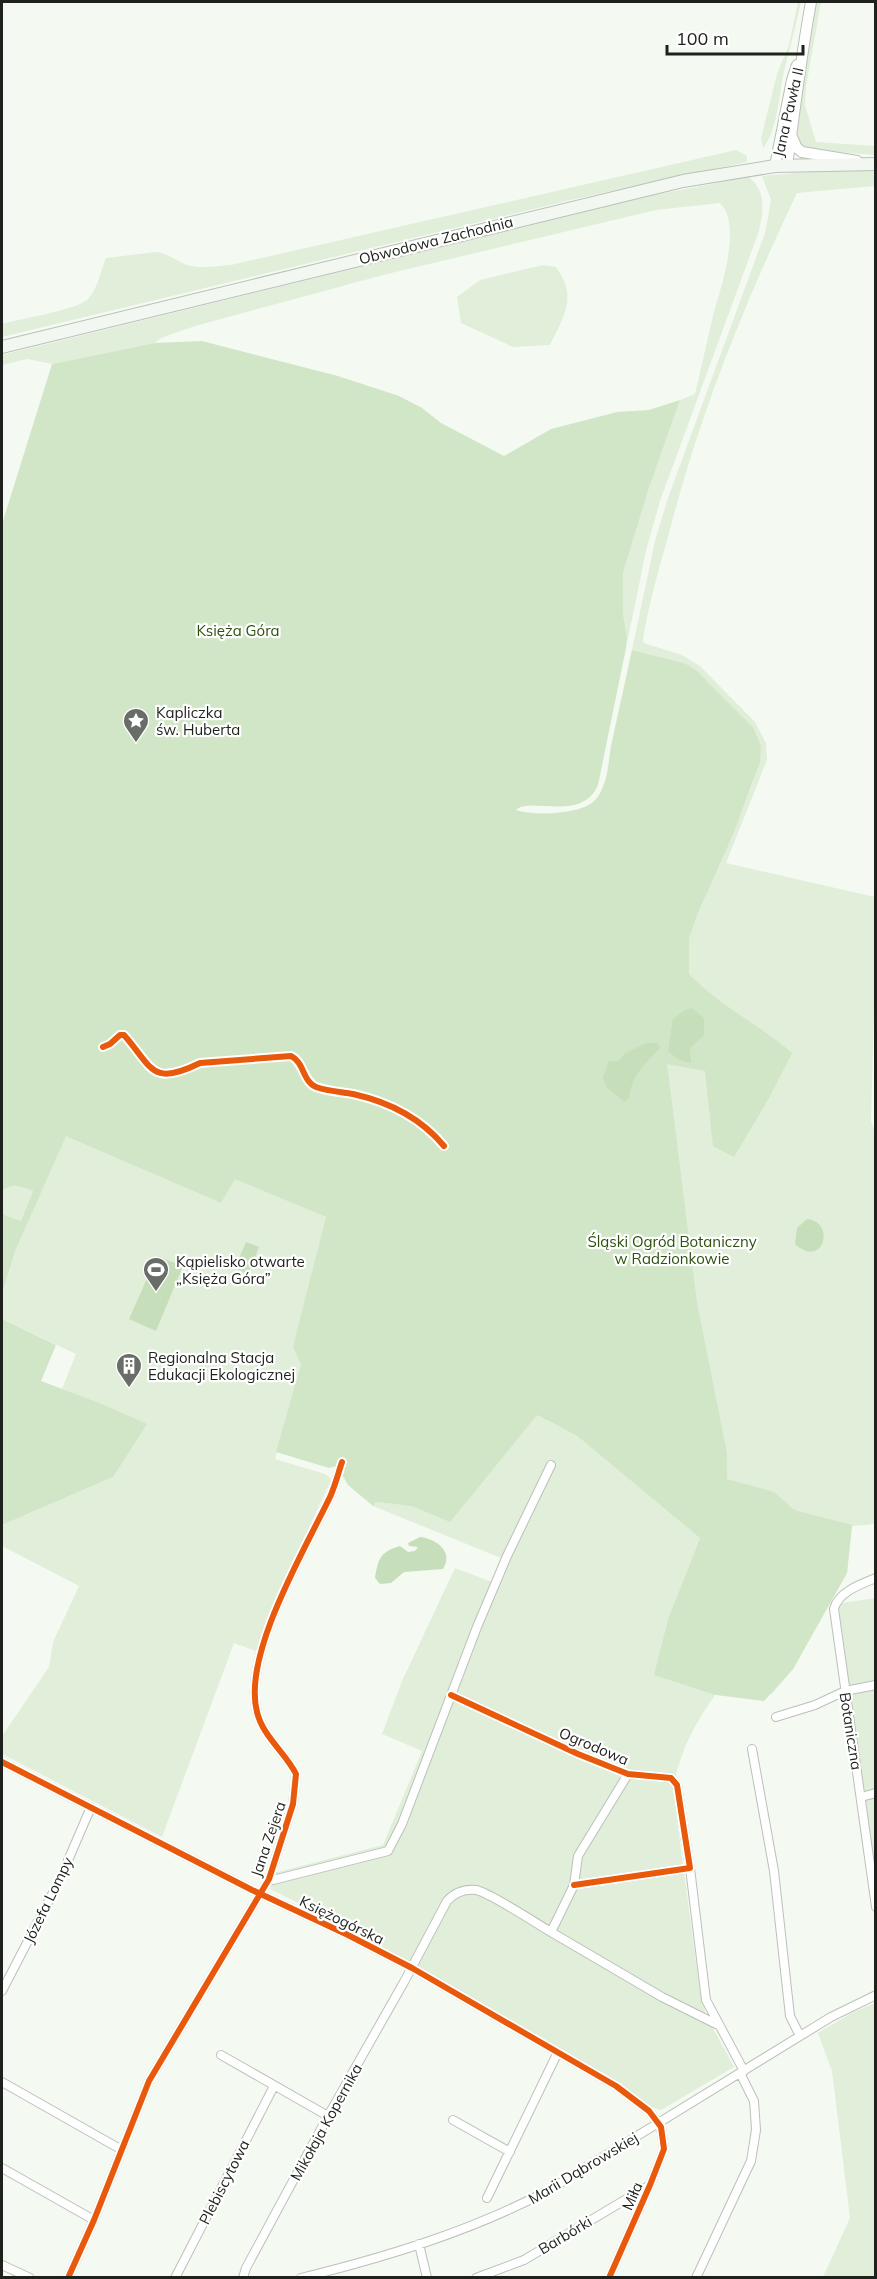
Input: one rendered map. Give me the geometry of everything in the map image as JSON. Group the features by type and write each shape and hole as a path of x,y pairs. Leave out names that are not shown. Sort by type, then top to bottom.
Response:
{"main road":[{"name":"Obwodowa Zachodnia","path":"2,347 652,188 737,171 781,166 876,163"}],"street":[{"name":"Jana Pawła II","path":"781,166 791,136 811,2"},
{"name":"Jana Pawła II","path":"781,166 792,80 801,57"},
{"path":"791,136 797,148 807,154 876,163"},
{"name":"Jana Zejera","path":"68,2277 94,2220 149,2081 269,1879 293,1804 296,1774 261,1723 255,1704 255,1673 279,1601 332,1493 342,1462"},
{"path":"269,1879 273,1880 388,1851 402,1824 507,1556 551,1465"},
{"name":"Botaniczna","path":"876,1578 858,1585 837,1600 835,1604 835,1628 876,1907"},
{"path":"776,1717 815,1705 845,1691 876,1685"},
{"name":"Ogrodowa","path":"451,1695 628,1774 671,1778 677,1785 706,2000 754,2101 756,2130 751,2161 696,2277"},
{"path":"752,1749 774,1871 790,2016 800,2036"},
{"name":"Księżogórska","path":"2,1762 260,1894 412,1968 616,2086 649,2111 658,2122"},
{"name":"Ogrodowa","path":"551,1932 574,1885 578,1856 628,1774"},
{"path":"861,1797 876,1793"},
{"name":"Józefa Lompy","path":"2,1991 60,1879 91,1807"},
{"path":"574,1885 690,1868"},
{"path":"412,1968 447,1901 453,1894 464,1890 479,1890 662,1997 717,2024"},
{"name":"Mikołaja Kopernika","path":"243,2277 327,2116 412,1968"},
{"name":"Marii Dąbrowskiej","path":"301,2277 346,2267 419,2244 461,2230 524,2204 800,2036 851,2006 876,1995"},
{"path":"487,2198 558,2052"},
{"path":"221,2055 327,2116"},
{"path":"2,2082 122,2150"},
{"name":"Plebiscytowa","path":"175,2277 274,2086"},
{"path":"453,2120 510,2152"},
{"name":"Miła","path":"609,2277 664,2149 663,2134 658,2122"},
{"path":"2,2168 94,2220"},
{"name":"Barbórki","path":"476,2277 524,2260 650,2185"},
{"path":"419,2244 427,2277"},
{"path":"2,2265 30,2277"},
{"path":"344,2277 346,2267"}],"green space":[{"path":"798,2 801,2 784,71 775,122 763,148 761,138 777,74 789,45"},
{"path":"816,2 821,2 805,105 816,142 875,146 875,155 808,150 800,145 797,129"},
{"path":"736,150 747,156 747,162 575,199 2,337 2,324 59,311 87,300 96,286 106,258 156,252 192,266 231,265"},
{"name":"Śląski Ogród Botaniczny w Radzionkowie","path":"875,170 875,186 797,193 759,276 694,446 648,612 643,642 682,655 700,666 755,722 766,743 767,760 726,863 875,897 871,1121 876,1135 875,1524 852,1526 847,1573 793,1669 772,1694 715,1695 694,1728 683,1752 673,1790 700,1992 706,2015 734,2067 661,2110 648,2105 613,2080 546,2041 362,1938 363,1935 270,1889 274,1873 383,1845 422,1751 382,1734 402,1681 455,1568 492,1582 501,1558 373,1506 376,1502 406,1505 735,830 760,763 753,727 706,680 684,663 632,650 655,541 668,498 765,233 771,200 762,176","holes":["538,1416 585,1436 710,1536 656,1669 668,1619 700,1538 577,1436"]},
{"path":"749,177 755,182 761,195 762,216 759,231 660,501 646,551 626,648 623,573 648,491 680,400 695,394 728,258 730,227 727,213 720,203 656,210 383,275 195,326 161,338 155,343 52,364 27,359 2,365 2,355 643,197"},
{"path":"543,265 556,267 563,278 567,297 564,315 550,345 513,347 461,323 457,297 480,280"},
{"path":"202,341 338,376 399,396 422,408 441,423 504,456 551,429 617,412 649,410 680,400 648,491 623,573 626,648 598,785 590,796 580,803 556,807 523,806 516,810 558,813 581,808 596,799 607,774 632,650 684,663 696,670 753,727 761,746 760,763 735,830 689,938 689,974 713,996 792,1053 769,1098 734,1157 713,1146 705,1071 667,1064 697,1303 727,1454 727,1479 774,1492 794,1510 852,1525 847,1573 793,1669 764,1701 716,1695 654,1675 668,1619 700,1538 577,1436 537,1415 450,1522 412,1506 376,1502 373,1506 348,1485 337,1466 329,1468 276,1452 301,1364 293,1347 326,1217 235,1179 221,1203 66,1136 16,1249 2,1293 2,1214 21,1221 33,1191 21,1186 13,1186 2,1191 2,524 52,364 155,343"},
{"path":"66,1135 221,1203 235,1178 326,1217 301,1363 275,1459 325,1474 330,1478 330,1482 279,1592 256,1651 234,1643 162,1837 2,1754 2,1736 49,1667 53,1642 79,1586 2,1546 2,1525 113,1477 97,1402 62,1389 76,1354 2,1319 2,1293 16,1249"},
{"path":"11,1185 20,1185 33,1191 21,1221 2,1214 2,1191"},
{"path":"2,1319 56,1345 41,1381 147,1424 113,1477 2,1525"},
{"path":"875,1598 875,1872 839,1609 842,1603"},
{"path":"875,2003 875,2277 823,2277 850,2218 832,2071 818,2033 853,2012"}],"shaded area":[{"path":"691,1008 704,1018 704,1035 690,1048 691,1063 679,1060 668,1051 673,1019"},
{"path":"647,1043 658,1043 660,1048 640,1071 633,1083 629,1098 625,1102 607,1088 603,1077 609,1061 619,1061 625,1053"},
{"path":"807,1219 816,1222 824,1235 819,1248 813,1251 805,1250 795,1244 797,1228"},
{"path":"246,1242 259,1247 248,1274 235,1268"},
{"name":"Kąpielisko otwarte „Księża Góra”","path":"157,1256 183,1266 156,1331 129,1319"},
{"path":"420,1537 432,1540 445,1551 446,1563 443,1569 404,1572 391,1583 380,1584 375,1578 381,1557 400,1546 408,1552 415,1551 418,1547 409,1546 408,1543"}],"cycle path":[{"path":"103,1047 120,1035 124,1035 148,1065 162,1073 184,1070 200,1063 291,1056 299,1063 308,1081 316,1087 366,1097 391,1106 425,1127 444,1146"},
{"path":"68,2278 94,2220 149,2081 269,1879 293,1804 296,1774 269,1737 257,1712 255,1689 259,1662 278,1603 330,1497 342,1462"},
{"path":"451,1695 578,1754 628,1774 671,1778 677,1785 690,1868 574,1885"},
{"path":"2,1762 252,1890 412,1968 616,2086 649,2111 661,2127 664,2149 609,2278"}],"place":[{"name":"Kapliczka św. Huberta","path":"136,744"},
{"name":"Kąpielisko otwarte „Księża Góra”","path":"156,1293"},
{"name":"Regionalna Stacja Edukacji Ekologicznej","path":"129,1389"}],"park label":[{"name":"Księża Góra","path":"238,630"}]}
